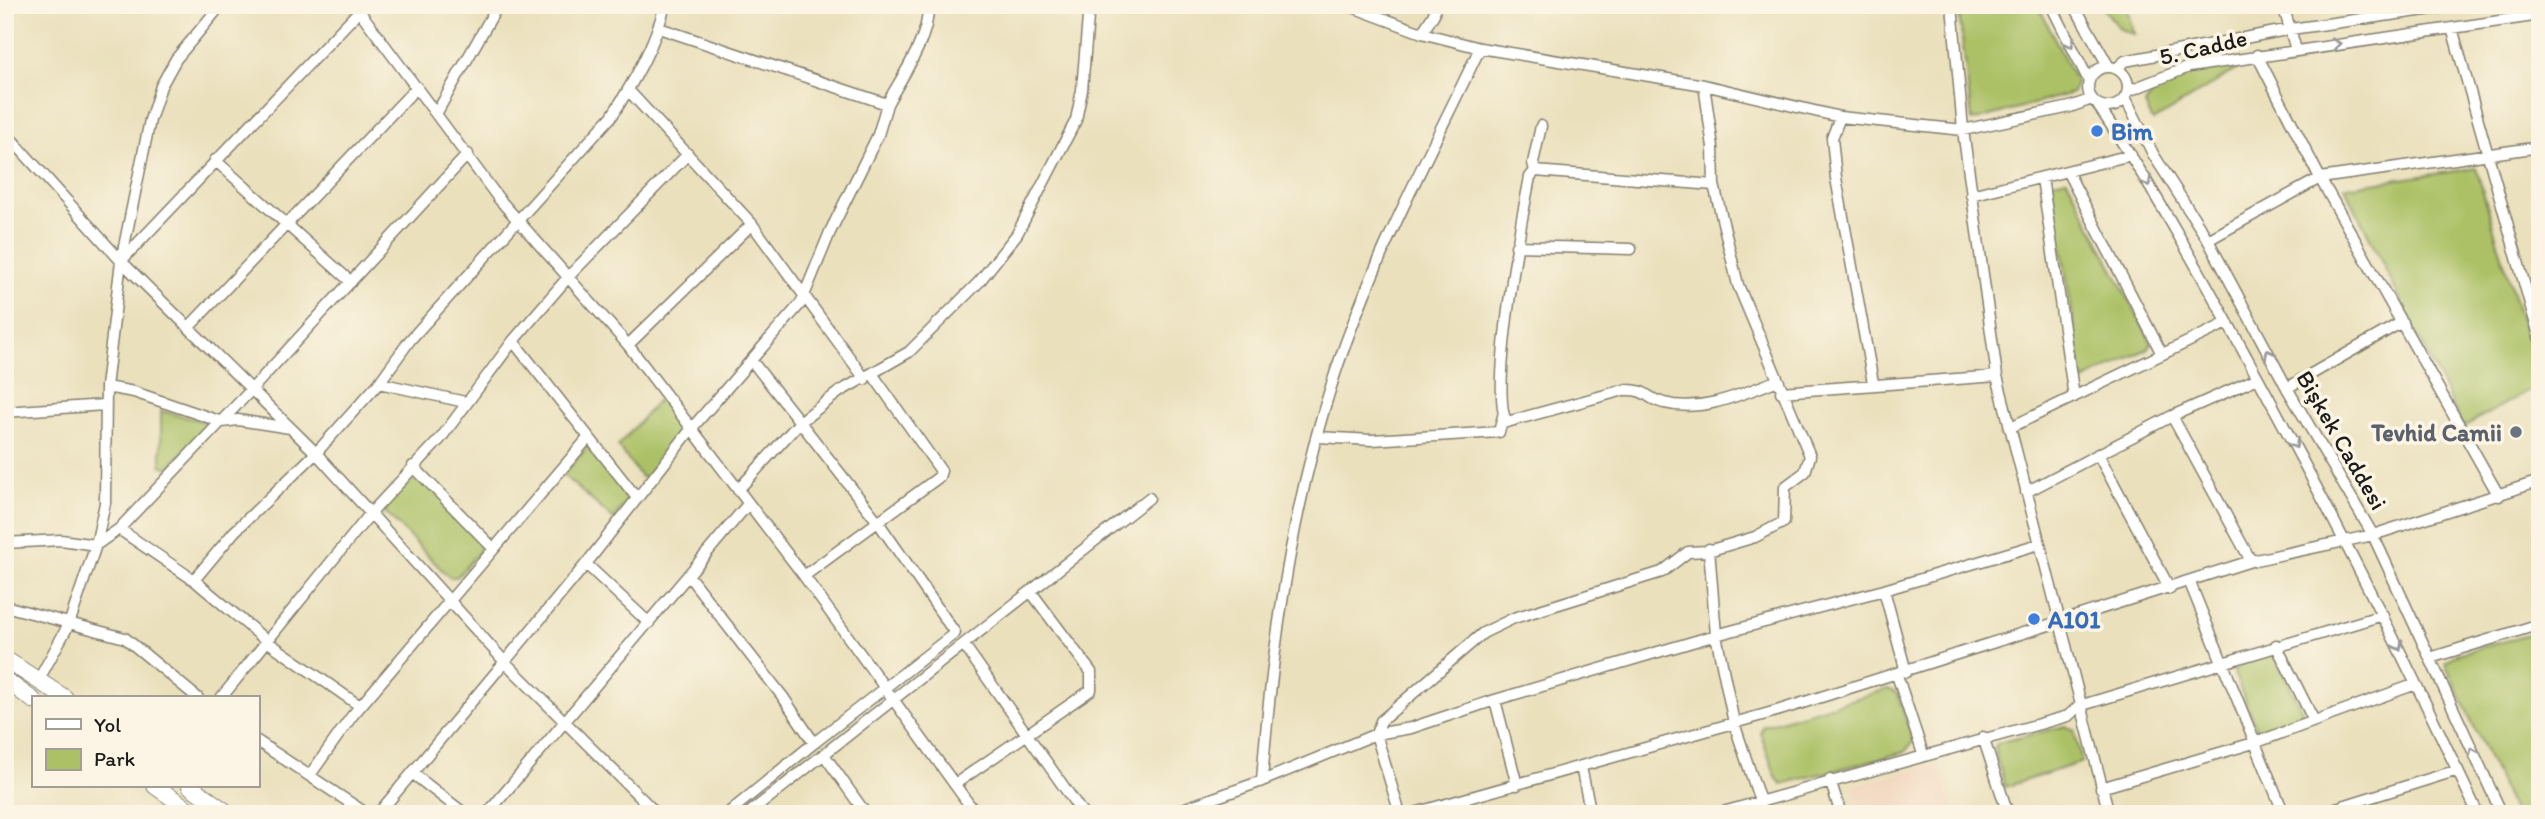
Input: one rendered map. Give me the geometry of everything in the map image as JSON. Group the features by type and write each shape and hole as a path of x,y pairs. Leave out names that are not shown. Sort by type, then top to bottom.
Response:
{"highway":[{"path":"5,659 62,696"},
{"path":"5,680 32,700"},
{"path":"158,788 195,814"},
{"path":"193,788 229,814"}],"street":[{"path":"38,681 69,624 96,545 106,503 104,405 121,261 141,158 160,86 176,59 221,5"},
{"path":"436,114 498,5"},
{"path":"194,580 234,532 316,453 379,383 410,340 612,116 659,29 664,5"},
{"path":"378,814 586,564 692,428 805,295 830,232 878,135 887,104 916,49 929,14 928,5"},
{"path":"738,490 800,422 831,397 909,352 979,282 1017,234 1076,120 1082,90 1089,5"},
{"path":"1347,5 1422,33 1480,48 1704,85 1840,117 1963,130 2094,102 2109,107 2127,94 2126,78 2112,68 2074,5"},
{"path":"1952,5 1963,130 1997,376 2079,706 2109,814"},
{"path":"2050,5 2089,81 2094,102"},
{"path":"2283,5 2296,50"},
{"name":"5. Cadde","path":"2112,68 2125,61 2291,29 2461,5"},
{"path":"121,261 357,8 499,199 570,275 692,428 804,576 976,814"},
{"path":"1422,33 1437,8"},
{"name":"5. Cadde","path":"2127,94 2189,67 2540,15"},
{"path":"2452,27 2540,339"},
{"path":"659,29 744,54 887,104"},
{"path":"1262,781 1264,721 1272,664 1306,482 1335,374 1382,254 1480,48"},
{"path":"2257,55 2319,178 2499,496"},
{"path":"2089,81 2097,71 2112,68"},
{"path":"1400,814 1376,734 1381,721 1483,633 1514,618 1662,572 1688,552 1755,537 1784,522 1785,487 1805,472 1810,456 1738,285 1714,184 1713,147 1704,85"},
{"path":"190,326 417,88"},
{"path":"628,90 752,224 941,471 939,477 804,576"},
{"name":"Bişkek Caddesi","path":"2127,94 2153,154 2208,240 2287,387 2374,535 2502,814"},
{"name":"Bişkek Caddesi","path":"2094,102 2132,155 2228,323 2346,540 2478,814"},
{"path":"1840,117 1832,138 1836,178 1873,383"},
{"path":"1535,171 1533,163 1541,126"},
{"path":"5,132 121,261 316,453 505,662 563,723 657,814"},
{"path":"2208,240 2319,178 2540,147"},
{"path":"5,543 61,540 96,545 119,529 222,422 468,154"},
{"path":"223,696 370,514 442,438 513,341 570,275 688,154"},
{"path":"1971,195 2132,155"},
{"path":"215,160 351,282"},
{"path":"1318,438 1372,440 1499,432 1503,416 1502,387 1516,246 1530,177 1535,171"},
{"path":"1535,171 1714,184"},
{"path":"2067,171 2162,354"},
{"path":"2042,178 2074,397"},
{"path":"628,345 752,224"},
{"path":"1516,246 1631,249"},
{"path":"2287,387 2402,322"},
{"path":"2009,428 2228,323"},
{"path":"513,341 637,498"},
{"path":"727,814 955,633 878,523 751,360"},
{"path":"1503,416 1507,422 1624,390 1643,390 1662,403 1717,403 1779,387 1997,376"},
{"path":"2025,492 2172,416 2258,378"},
{"path":"379,383 466,402"},
{"path":"106,387 134,392 222,422 238,420 292,429"},
{"path":"5,412 104,405"},
{"path":"2172,416 2252,561"},
{"path":"310,775 360,706 589,437"},
{"path":"2098,454 2170,589"},
{"path":"413,466 493,548"},
{"path":"1411,814 1902,674 2252,561 2374,535 2540,481"},
{"path":"754,812 1149,498"},
{"path":"487,814 748,504"},
{"path":"119,529 194,580 268,642 360,706"},
{"path":"1169,814 1191,810 1376,734 1411,728 1495,700 1716,635 1884,590 2039,544"},
{"path":"1709,549 1716,635 1734,723 1760,801"},
{"path":"586,564 649,623"},
{"path":"688,575 783,697 814,743"},
{"path":"2190,583 2257,742 2284,814"},
{"path":"1884,590 1923,754"},
{"path":"955,784 1091,690 1091,672 1031,592"},
{"path":"5,606 125,638 196,696"},
{"path":"1716,814 1983,737 2068,716 2079,706 2383,615"},
{"path":"2430,658 2540,624"},
{"path":"964,645 1083,814"},
{"path":"2276,645 2314,721"},
{"path":"2101,788 2257,742 2416,684"},
{"path":"1495,700 1517,785"},
{"path":"1983,737 2008,814"},
{"path":"259,742 367,814"},
{"path":"825,756 866,814"},
{"path":"1581,767 1591,814"},
{"path":"2317,814 2458,770"},
{"path":"412,773 465,814"},
{"path":"1830,780 1842,814"}],"shaded area":[{"path":"1937,762 1956,814 1862,814 1853,786"}],"green space":[{"path":"1958,5 2038,5 2076,82 2072,93 1972,121"},
{"path":"2101,5 2126,5 2134,34 2120,29"},
{"path":"2247,63 2153,121 2145,105 2153,93 2164,84 2176,77 2203,69"},
{"path":"2476,168 2540,384 2463,427 2345,187"},
{"path":"2067,179 2151,343 2147,349 2083,381 2051,182"},
{"path":"661,397 682,423 683,431 647,477 641,477 618,446"},
{"path":"161,411 210,423 169,468 161,465"},
{"path":"588,446 595,447 630,497 613,519 563,475"},
{"path":"417,469 481,537 484,546 457,577 449,577 385,512 387,502"},
{"path":"2540,632 2540,814 2514,814 2445,663 2457,654"},
{"path":"2273,652 2304,715 2303,720 2267,734 2257,730 2234,673 2239,663"},
{"path":"1887,689 1897,693 1913,741 1905,752 1782,784 1777,779 1760,733 1763,726"},
{"path":"2065,726 2074,730 2082,762 2005,787 1994,747 1998,743"}],"place":[{"name":"Bim","path":"2097,131"},
{"name":"Tevhid Camii","path":"2516,432"},
{"name":"A101","path":"2034,619"}]}
